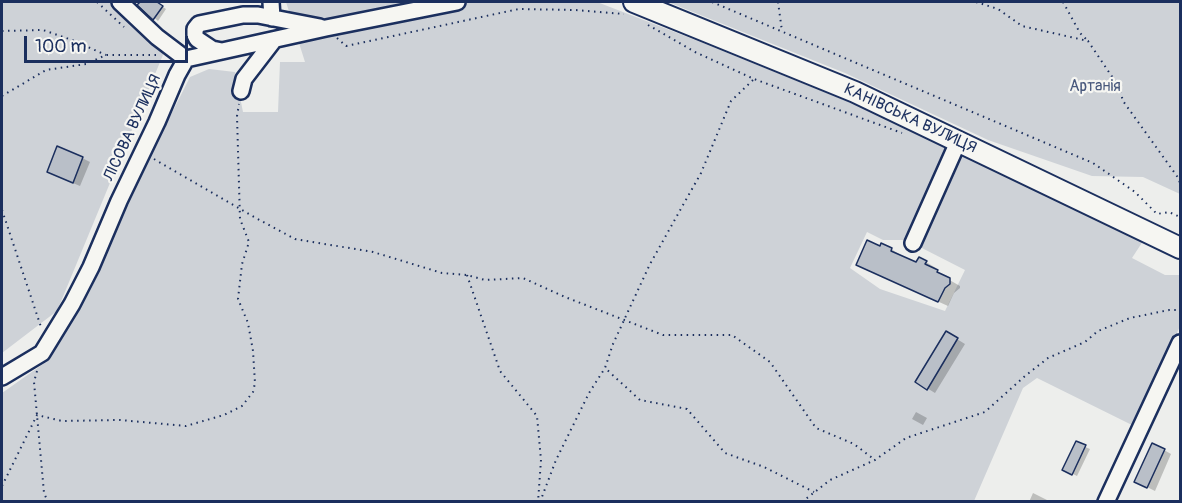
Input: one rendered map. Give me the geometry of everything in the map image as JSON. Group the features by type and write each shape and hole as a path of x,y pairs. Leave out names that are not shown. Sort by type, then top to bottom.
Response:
{"main road":[{"name":"КАНІВСЬКА ВУЛИЦЯ","path":"629,8 844,88 1180,248"}],"street":[{"path":"120,2 157,37 186,59 457,2"},
{"path":"271,2 272,18"},
{"path":"222,51 212,49 197,39 195,29 199,24 243,15 258,15 326,28"},
{"path":"242,91 244,79 274,40"},
{"name":"ЛІСОВА ВУЛИЦЯ","path":"2,377 42,353 72,304 186,59"},
{"path":"913,243 958,142"},
{"path":"1106,501 1180,343"}],"path":[{"path":"97,2 124,27"},
{"path":"712,2 1093,163 1135,192 1157,214 1169,212 1180,217"},
{"path":"778,2 782,31"},
{"path":"976,2 998,9 1022,26 1088,41"},
{"path":"1063,2 1080,33 1088,41 1119,87 1123,101 1180,184"},
{"path":"326,28 346,46 519,9 629,8"},
{"path":"647,24 695,52 754,79 911,135"},
{"path":"2,31 43,30 106,55 159,55 186,59"},
{"path":"2,96 46,70 86,64 106,55"},
{"path":"539,501 589,393 605,368 613,344 650,264 701,173 731,101 754,79"},
{"path":"37,415 62,421 120,420 186,426 224,415 242,406 252,392 255,383 253,351 248,323 238,299 242,264 249,242 240,219 237,116 242,91"},
{"path":"142,153 295,239 373,252 442,273 467,275 485,280 523,278 663,335 732,334 770,362 816,428 854,444 875,460"},
{"path":"1176,175 1180,177"},
{"path":"2,210 42,330"},
{"path":"467,275 500,371 537,416 540,460 539,501"},
{"path":"802,501 830,480 875,460 906,438 985,412 1048,358 1085,342 1098,331 1130,318 1168,310 1180,310"},
{"path":"42,353 34,382 44,493 48,501"},
{"path":"605,368 640,400 687,410 725,453 764,466 814,492"},
{"path":"2,486 37,415"}],"green space":[{"path":"2,2 137,2 134,5 165,50 57,311 2,353"},
{"path":"286,2 597,2 953,144 909,240 883,240 867,232 850,268 880,289 945,311 965,270 916,245 959,148 1145,238 1132,258 1165,275 1180,275 1180,326 1136,427 1037,378 1023,388 974,501 2,501 2,393 46,362 190,77 209,69 235,72 243,112 278,112 280,62 305,62"},
{"name":"Артанія","path":"668,2 1180,2 1180,194 1143,177 1092,176 988,140 845,73"}],"building":[{"path":"140,2 157,2 163,6 153,20 137,5"},
{"path":"57,146 83,157 73,183 47,172"},
{"path":"867,240 880,246 881,243 892,248 891,251 916,262 919,257 927,261 925,264 950,278 950,284 945,288 938,302 856,265"},
{"path":"946,331 958,338 927,390 915,382"},
{"path":"1076,441 1086,445 1072,475 1062,470"},
{"path":"1152,443 1165,449 1147,488 1134,482"}]}
